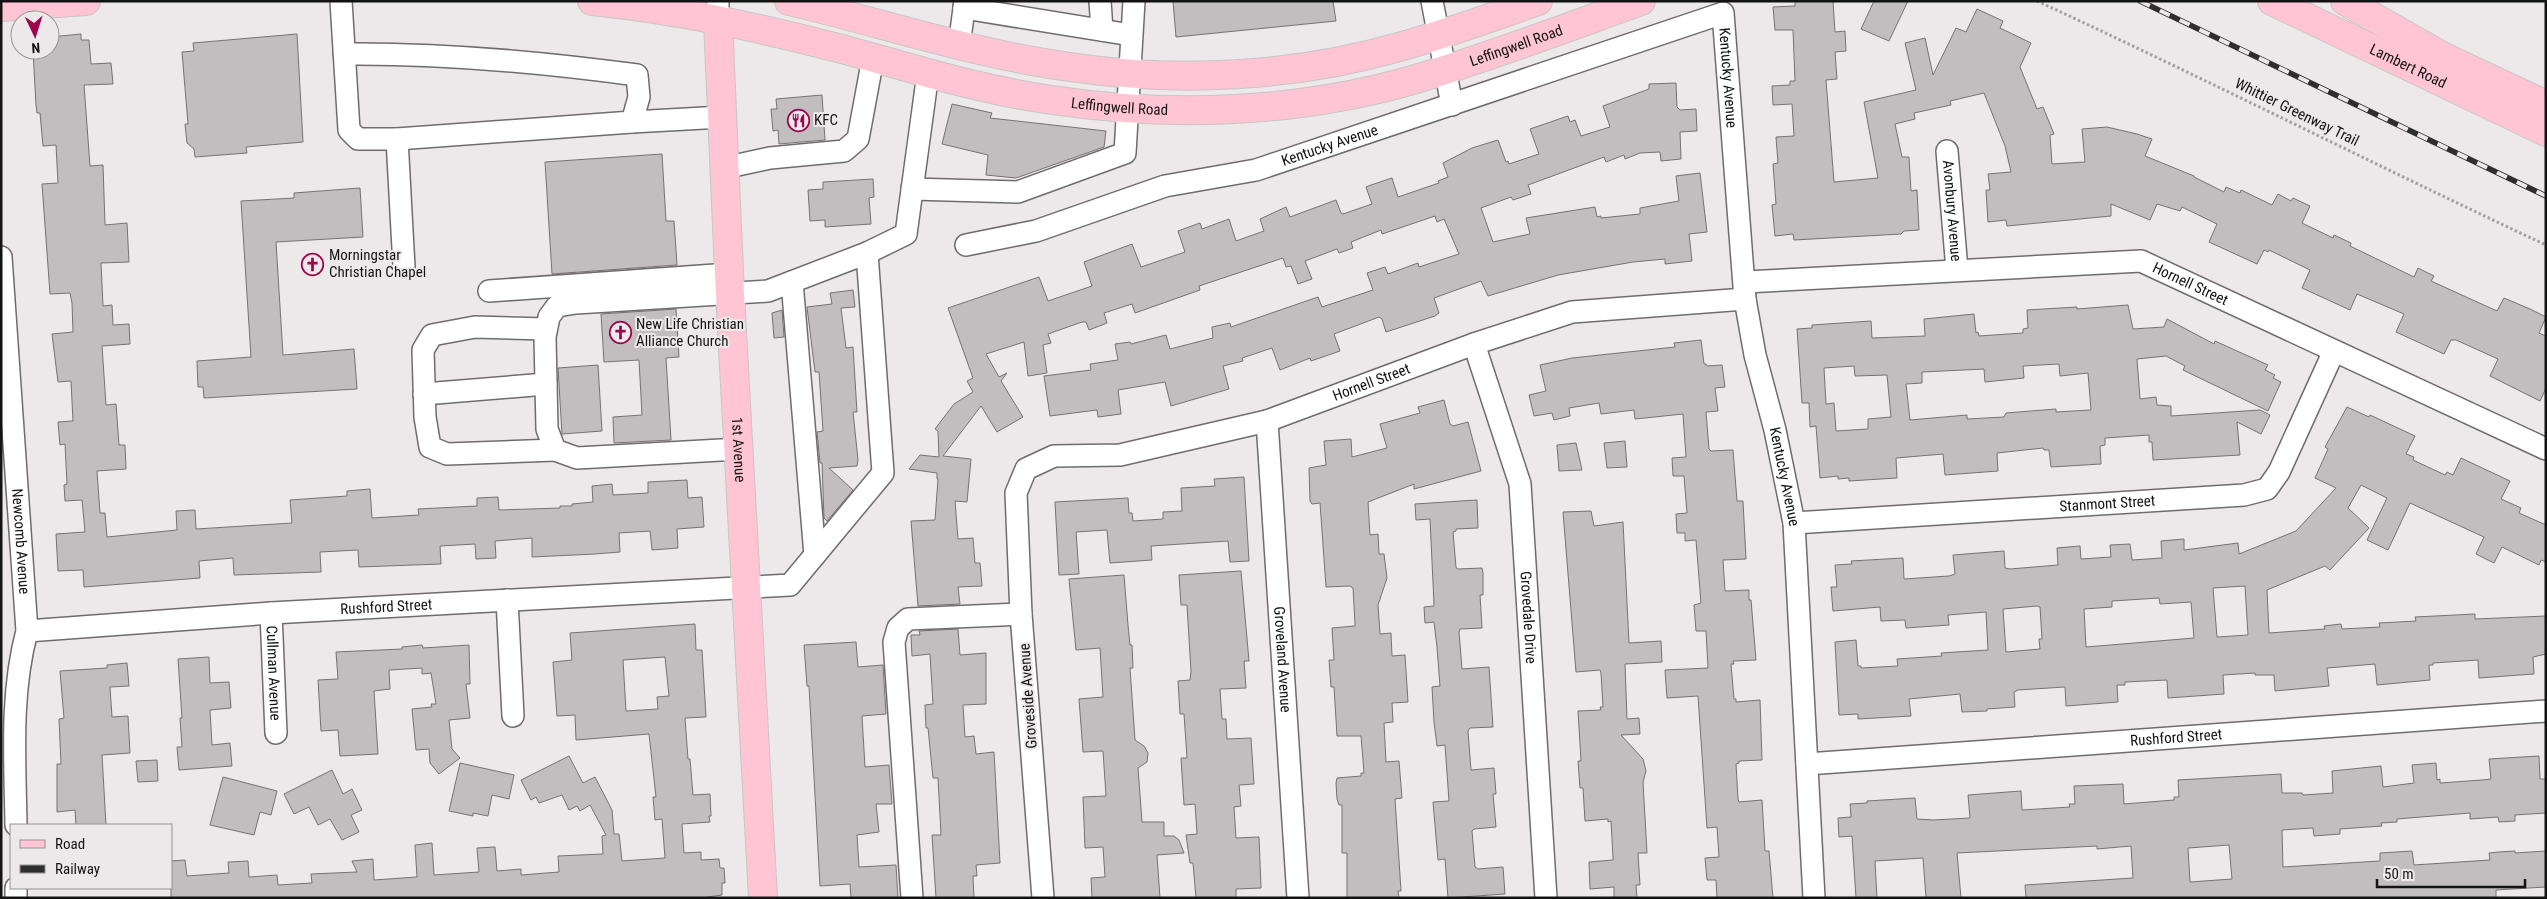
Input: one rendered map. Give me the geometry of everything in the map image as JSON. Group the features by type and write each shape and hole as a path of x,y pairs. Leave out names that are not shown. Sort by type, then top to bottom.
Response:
{"main road":[{"path":"1,7 86,1"},
{"name":"Leffingwell Road","path":"592,1 718,11 873,58 988,88 1051,100 1128,108 1240,108 1309,101 1383,87 1445,70 1641,1"},
{"path":"788,1 841,7 959,46 1072,68 1202,75 1295,67 1398,48 1538,1"},
{"name":"Lambert Road","path":"2272,1 2546,132"},
{"name":"Lambert Road","path":"2346,1 2444,57 2546,105"},
{"name":"1st Avenue","path":"718,11 738,449 763,898"}],"street":[{"path":"1100,1 1102,30"},
{"path":"912,189 1018,192 1125,153 1134,1"},
{"path":"1432,1 1437,35 1452,105"},
{"path":"959,46 965,5 1131,35"},
{"path":"341,7 349,130 358,139 397,139 722,117"},
{"name":"Kentucky Avenue","path":"966,245 1036,231 1165,186 1256,170 1723,13 1745,291 1755,354 1775,430 1794,523 1814,898"},
{"path":"344,54 404,54 562,65 637,75 639,97 632,122"},
{"path":"724,168 770,158 844,151 858,139 873,58"},
{"path":"489,291 730,284 768,291 867,254 906,234 928,73"},
{"path":"397,139 404,266"},
{"name":"Avonbury Avenue","path":"1947,151 1957,270"},
{"name":"Rushford Street","path":"27,631 271,613 790,584 883,473 867,254"},
{"name":"Newcomb Avenue","path":"1,257 27,631 18,663 8,737 16,824"},
{"name":"Hornell Street","path":"1016,493 1026,469 1054,456 1120,455 1268,421 1474,344 1572,312 1745,291 1957,270 2141,261 2546,449"},
{"path":"792,282 815,555"},
{"path":"555,450 548,429 546,329 549,317 557,306 730,284"},
{"path":"546,329 475,327 432,335 423,350 424,417 430,446 447,454 555,450 577,458 738,449"},
{"name":"Grovedale Drive","path":"1474,344 1520,484 1546,898"},
{"name":"Stanmont Street","path":"1794,523 2244,495 2267,489 2279,472 2334,351"},
{"path":"424,394 546,384"},
{"name":"Groveland Avenue","path":"1268,421 1298,898"},
{"name":"Groveside Avenue","path":"1016,493 1022,614 1043,898"},
{"path":"507,600 513,716"},
{"name":"Cullman Avenue","path":"271,613 276,733"},
{"path":"912,898 894,642 898,628 908,619 1022,614"},
{"name":"Rushford Street","path":"1807,764 2546,711"}],"path":[{"name":"Whittier Greenway Trail","path":"2037,1 2199,76 2421,186 2546,245"}],"building":[{"path":"1173,1 1333,1 1336,21 1176,37"},
{"path":"1795,1 1833,1 1835,32 1845,31 1846,51 1835,52 1837,79 1826,80 1834,182 1878,178 1864,102 1916,90 1905,43 1925,38 1933,75 1956,28 1966,32 1977,9 2003,21 2000,28 2031,43 2020,67 2037,109 2043,107 2054,134 2050,135 2052,164 2085,162 2082,129 2107,127 2137,134 2152,139 2145,156 2194,176 2224,192 2226,187 2240,193 2241,190 2272,205 2278,194 2291,201 2293,198 2310,206 2302,223 2333,238 2334,235 2351,243 2350,246 2414,277 2418,268 2434,276 2431,281 2497,311 2504,298 2530,309 2546,317 2539,333 2546,336 2546,388 2540,401 2490,376 2498,359 2456,340 2451,340 2444,354 2396,332 2404,314 2357,294 2350,310 2302,288 2310,270 2269,250 2268,252 2264,250 2257,264 2209,242 2217,224 2182,207 2180,211 2157,204 2150,220 2111,204 2111,216 2007,226 2006,220 1988,222 1986,190 1990,190 1988,174 2011,172 2005,146 1984,93 1950,101 1951,105 1914,113 1915,119 1895,124 1902,157 1909,157 1911,191 1917,190 1919,230 1904,231 1901,234 1794,240 1793,234 1775,236 1772,205 1776,204 1773,164 1778,163 1776,137 1794,136 1792,104 1773,105 1772,86 1790,85 1790,81 1795,81 1793,30 1775,30 1773,7 1795,6"},
{"path":"1874,1 1908,1 1889,41 1861,29"},
{"path":"81,34 81,40 89,40 91,64 111,63 113,84 84,85 90,166 103,165 105,225 127,223 129,262 101,263 103,306 112,305 113,325 129,324 130,344 102,346 106,405 116,404 119,445 125,445 126,469 97,471 100,513 105,513 107,537 177,530 176,511 195,510 196,529 292,523 290,500 347,496 347,491 370,489 372,518 419,515 418,509 477,506 477,498 498,497 499,510 560,508 560,506 593,502 592,486 612,484 613,495 648,493 648,482 687,480 688,498 702,497 704,527 677,529 678,548 652,550 650,531 619,533 620,552 595,554 532,557 532,538 495,541 496,558 476,559 475,544 440,546 441,564 359,567 358,550 320,552 321,572 234,575 233,558 199,561 200,578 84,587 83,570 58,571 56,534 85,532 82,500 65,501 64,485 67,484 65,444 60,445 58,422 73,421 71,381 58,382 52,334 73,332 72,303 70,293 50,294 42,184 58,183 56,145 43,146 40,113 37,113 36,105 34,60 60,60 60,36"},
{"path":"297,34 303,142 246,147 247,153 195,157 194,149 187,143 185,124 188,124 182,52 194,51 193,43"},
{"path":"1676,83 1677,107 1680,110 1696,109 1697,131 1680,132 1681,159 1661,161 1660,152 1640,153 1625,159 1624,155 1606,162 1604,157 1528,185 1531,194 1513,200 1511,197 1481,208 1493,242 1530,234 1526,218 1595,207 1597,217 1601,216 1601,218 1640,214 1640,208 1679,201 1676,176 1700,173 1707,232 1689,234 1692,261 1665,264 1665,259 1633,262 1558,275 1488,296 1481,281 1434,298 1439,313 1435,316 1386,332 1382,319 1379,317 1334,334 1340,351 1311,361 1310,358 1280,370 1272,348 1242,358 1243,361 1223,366 1229,389 1171,406 1165,382 1118,390 1121,414 1098,417 1097,410 1050,416 1044,376 1091,370 1090,364 1118,360 1115,344 1130,342 1131,344 1166,335 1170,349 1213,338 1212,327 1230,323 1231,327 1318,297 1322,307 1373,290 1367,273 1385,267 1388,274 1418,263 1419,267 1459,254 1444,219 1437,222 1435,216 1382,234 1381,230 1351,242 1353,248 1339,253 1337,249 1305,261 1312,279 1298,284 1291,266 1286,267 1283,258 1199,286 1200,290 1135,313 1132,304 1104,313 1107,323 1089,330 1086,322 1082,322 1048,334 1051,343 1043,345 1047,373 1028,376 1024,342 986,354 999,377 1007,373 1001,381 1023,417 997,432 981,406 943,456 971,459 967,502 955,501 958,539 973,538 975,563 980,563 982,586 958,587 960,604 918,606 911,521 935,520 938,479 937,473 909,469 920,455 939,457 938,431 935,429 954,404 973,392 967,381 973,378 948,308 1039,277 1048,301 1092,286 1084,262 1132,244 1141,267 1185,252 1178,231 1200,223 1202,229 1229,219 1236,241 1264,231 1260,219 1286,207 1290,217 1336,200 1343,214 1372,204 1366,187 1392,178 1398,197 1439,183 1438,181 1448,177 1443,163 1472,148 1498,140 1506,162 1508,161 1509,164 1539,154 1530,129 1568,116 1570,122 1575,120 1581,136 1610,127 1603,106 1649,89 1649,84"},
{"name":"KFC","path":"822,95 825,140 779,144 778,130 773,131 771,109 777,109 776,99"},
{"path":"952,104 992,113 990,118 1106,131 1104,147 1016,178 986,175 988,155 942,144"},
{"path":"662,154 666,221 674,221 677,265 552,274 545,162"},
{"path":"873,179 874,197 869,198 871,224 825,227 825,220 810,221 808,190 823,189 823,182"},
{"path":"360,188 363,237 276,242 283,355 354,349 357,389 204,398 203,387 198,387 197,361 251,357 241,201 294,198 294,193"},
{"path":"853,290 855,307 841,308 846,348 853,347 857,412 853,412 858,460 857,466 829,468 853,490 827,521 824,518 822,463 820,463 817,432 823,431 819,372 815,372 807,307 832,304 830,293"},
{"path":"2128,305 2133,329 2164,327 2167,319 2214,344 2215,341 2268,365 2265,370 2275,375 2273,378 2281,382 2268,411 2183,370 2185,366 2166,356 2137,359 2140,399 2156,397 2157,405 2171,406 2171,416 2260,410 2270,415 2261,434 2237,422 2240,455 2153,460 2152,442 2149,442 2149,435 2105,438 2105,445 2100,446 2101,464 2051,467 2049,450 2044,450 2043,448 1997,453 1998,471 1945,475 1943,454 1896,458 1897,478 1849,481 1849,478 1838,479 1838,476 1820,478 1816,426 1810,427 1809,403 1802,403 1797,329 1812,328 1812,325 1871,321 1872,338 1925,336 1924,319 1974,314 1976,333 1978,332 1979,336 2023,333 2023,329 2028,328 2027,310 2077,307 2077,309","holes":["2059,364 2060,376 2088,373 2091,410 2056,412 2056,409 2006,413 2004,417 1967,419 1967,415 1910,420 1906,384 1922,383 1922,372 1984,369 1985,382 2024,378 2023,366","1854,366 1855,376 1887,375 1891,417 1868,419 1868,429 1836,431 1834,403 1826,404 1824,368"]},
{"path":"676,309 679,357 666,358 671,440 614,443 613,417 642,415 639,360 604,362 601,314"},
{"path":"782,310 784,337 774,338 772,313"},
{"path":"1701,340 1704,364 1707,366 1722,365 1725,387 1715,388 1718,411 1706,412 1709,449 1711,451 1733,450 1737,501 1743,501 1746,559 1723,560 1725,591 1749,590 1756,660 1733,661 1734,664 1731,664 1734,699 1736,699 1736,702 1760,700 1762,760 1739,761 1736,764 1738,799 1739,802 1762,800 1765,851 1769,851 1773,898 1717,898 1716,880 1707,880 1705,858 1719,857 1717,827 1707,828 1698,696 1667,698 1665,670 1708,668 1706,631 1696,631 1694,605 1701,603 1696,540 1685,541 1685,533 1677,533 1676,514 1687,513 1684,476 1673,476 1672,458 1686,457 1683,414 1635,419 1634,410 1601,414 1599,403 1569,408 1570,416 1554,420 1552,413 1534,416 1529,395 1546,391 1540,365 1572,358 1675,347 1674,343"},
{"path":"598,365 602,431 562,434 558,368"},
{"path":"1444,400 1450,424 1453,426 1468,422 1481,471 1414,489 1414,484 1368,502 1370,535 1378,534 1379,554 1384,554 1387,578 1378,605 1380,634 1391,633 1392,656 1405,655 1408,702 1392,703 1393,722 1384,723 1386,762 1399,761 1402,798 1395,799 1401,891 1398,891 1399,898 1347,898 1347,853 1342,853 1342,805 1339,805 1337,799 1336,783 1337,778 1361,776 1361,773 1364,773 1361,736 1337,736 1334,687 1331,687 1329,660 1334,660 1332,628 1355,626 1353,588 1350,586 1326,587 1320,503 1312,504 1310,501 1309,468 1326,465 1324,441 1351,439 1352,457 1387,448 1380,424 1420,413 1418,407"},
{"path":"2347,407 2369,417 2370,415 2415,436 2406,454 2414,457 2413,460 2445,475 2447,472 2453,475 2461,458 2510,481 2501,499 2521,508 2519,513 2546,525 2546,562 2541,560 2539,565 2502,547 2494,563 2476,554 2484,537 2410,503 2388,550 2367,540 2387,498 2361,485 2348,508 2369,528 2330,570 2325,566 2267,590 2269,633 2325,629 2324,626 2341,624 2342,629 2380,627 2379,623 2416,621 2415,617 2475,614 2475,619 2546,616 2546,654 2533,657 2534,674 2479,678 2478,660 2433,663 2433,665 2429,665 2430,680 2377,685 2375,664 2327,668 2329,686 2275,691 2274,675 2255,675 2255,673 2223,675 2224,694 2168,698 2167,680 2125,682 2125,685 2117,685 2118,702 2066,706 2065,687 2018,690 2014,692 2015,707 1987,709 1987,711 1962,712 1960,694 1909,699 1911,716 1858,719 1858,714 1839,715 1835,642 1856,640 1858,666 1861,666 1861,668 1898,666 1897,659 1942,656 1941,653 1988,650 1986,612 1948,615 1949,625 1906,628 1905,620 1881,621 1880,607 1833,611 1831,587 1837,587 1835,565 1852,564 1851,561 1903,558 1904,579 1949,576 1955,574 1953,555 2004,551 2005,568 2010,569 2058,565 2057,548 2080,546 2081,559 2111,557 2110,545 2130,544 2132,560 2162,558 2161,541 2184,539 2184,550 2238,543 2239,554 2296,531 2336,488 2315,478 2328,449 2325,447","holes":["2245,586 2248,635 2217,637 2213,588","2159,598 2160,604 2191,602 2194,638 2086,647 2084,609 2112,607 2112,601","2040,607 2042,639 2039,639 2040,649 2006,652 2003,609"]},
{"path":"1625,441 1627,467 1607,468 1604,443"},
{"path":"1576,443 1582,470 1559,471 1557,445"},
{"path":"1244,477 1249,561 1230,562 1228,541 1151,546 1152,560 1110,563 1107,530 1076,532 1079,574 1059,575 1055,502 1128,498 1129,513 1132,513 1133,521 1163,519 1163,512 1182,511 1181,488 1215,486 1214,479"},
{"path":"1477,500 1478,528 1456,529 1453,532 1457,569 1482,568 1483,573 1483,595 1480,595 1482,628 1460,629 1459,632 1462,669 1489,667 1493,727 1470,728 1468,731 1471,770 1494,768 1496,794 1493,794 1496,827 1474,829 1472,831 1475,867 1478,869 1503,867 1505,894 1448,898 1445,859 1438,860 1433,802 1449,801 1445,745 1437,746 1434,722 1432,687 1440,686 1434,622 1425,623 1424,607 1434,606 1430,519 1416,520 1415,504"},
{"path":"1591,511 1594,526 1623,522 1629,643 1661,641 1662,662 1625,664 1627,719 1639,718 1640,734 1621,735 1643,759 1646,771 1643,782 1647,853 1638,853 1640,885 1636,885 1637,898 1614,898 1614,887 1590,889 1589,862 1613,860 1611,821 1608,822 1608,819 1585,821 1583,788 1580,788 1578,761 1581,761 1578,711 1601,710 1600,707 1603,707 1601,673 1600,670 1576,672 1563,512"},
{"path":"1241,571 1249,661 1244,661 1246,688 1220,689 1222,719 1226,719 1227,739 1251,738 1254,784 1239,785 1241,806 1234,807 1236,838 1259,837 1261,888 1236,889 1236,898 1196,898 1193,863 1190,863 1186,835 1197,834 1195,804 1184,805 1181,758 1187,758 1184,714 1180,714 1178,681 1190,680 1191,671 1187,605 1181,605 1179,575"},
{"path":"1124,575 1130,645 1132,645 1133,668 1130,668 1135,740 1144,746 1148,753 1147,762 1138,768 1142,822 1164,822 1164,836 1174,836 1179,840 1184,853 1157,855 1160,898 1092,898 1091,878 1105,877 1103,847 1085,848 1083,797 1106,796 1103,751 1083,752 1079,699 1103,697 1100,648 1076,650 1069,579"},
{"path":"695,624 696,650 702,650 706,717 685,718 688,759 690,759 693,795 710,794 711,816 709,816 710,822 682,824 684,853 701,852 701,860 719,859 720,868 724,868 725,883 722,883 722,895 701,898 171,898 172,861 185,860 187,876 229,873 228,862 248,861 249,877 277,875 278,885 312,883 311,874 357,872 352,861 373,859 374,880 417,877 415,845 432,843 434,875 479,872 477,848 495,847 497,871 521,869 521,875 559,872 558,856 603,854 602,836 606,835 590,805 580,811 577,806 569,810 562,795 539,803 536,797 531,800 521,780 569,756 583,783 595,777 612,810 614,834 619,834 622,861 665,858 662,819 655,820 653,797 656,797 649,734 576,740 575,715 557,716 553,662 572,660 570,633","holes":["665,657 669,696 657,697 658,709 626,711 623,660"]},
{"path":"958,629 960,655 986,653 986,704 963,705 965,737 974,736 976,754 994,752 1000,863 976,865 977,876 973,876 974,898 936,898 932,835 941,835 938,778 933,778 928,728 926,728 925,705 933,704 930,654 912,656 911,635 920,635 919,631"},
{"path":"856,642 858,667 883,665 886,714 862,716 865,767 889,765 892,804 876,804 879,832 857,835 859,867 896,865 898,898 851,898 850,884 820,886 809,686 807,686 804,645"},
{"path":"422,645 423,648 469,645 470,684 466,684 470,718 449,720 452,749 460,758 439,774 430,763 429,749 416,750 412,709 432,707 431,704 436,704 431,673 422,674 422,668 389,670 390,689 374,691 378,754 340,756 338,730 321,731 318,680 338,679 336,652 402,649 402,647"},
{"path":"209,657 210,683 229,682 231,708 210,710 212,745 230,743 232,766 179,770 177,747 182,747 180,718 182,718 178,659"},
{"path":"127,663 129,686 110,687 112,717 128,716 130,753 102,755 106,824 76,824 75,810 57,812 57,764 61,764 59,719 64,718 60,671 107,668 107,665"},
{"path":"2539,756 2540,779 2546,779 2546,813 2515,815 2515,821 2499,822 2498,817 2470,819 2470,813 2397,819 2397,822 2381,823 2382,826 2340,829 2340,834 2314,836 2313,828 2282,830 2283,867 2380,861 2380,853 2412,851 2414,865 2490,860 2489,853 2546,851 2546,887 2496,890 2496,898 2026,898 2025,885 2133,878 2131,846 2097,849 2097,846 1957,853 1961,898 1926,898 1923,858 1875,861 1877,898 1856,898 1852,836 1839,837 1838,818 1851,817 1850,804 1867,803 1867,801 1915,798 1917,819 1970,818 1968,795 2021,791 2022,810 2070,807 2069,804 2075,804 2074,786 2123,784 2124,804 2174,800 2174,797 2179,797 2178,780 2281,774 2282,793 2302,793 2303,795 2333,793 2332,771 2381,766 2383,787 2414,783 2412,765 2436,763 2437,780 2440,779 2440,783 2482,780 2491,779 2489,759","holes":["2229,845 2232,879 2190,882 2188,848"]},
{"path":"157,760 158,781 138,782 136,761"},
{"path":"460,763 514,775 509,799 492,795 488,816 473,813 473,816 449,811"},
{"path":"332,770 343,794 352,789 362,810 351,815 359,832 342,840 330,819 318,825 309,807 294,814 284,794"},
{"path":"223,777 277,791 271,815 260,812 254,835 210,825"}],"railway":[{"path":"2140,1 2546,196"}],"place":[{"name":"KFC","path":"798,120"},
{"name":"Morningstar Christian Chapel","path":"313,264"},
{"name":"New Life Christian Alliance Church","path":"620,333"}]}
